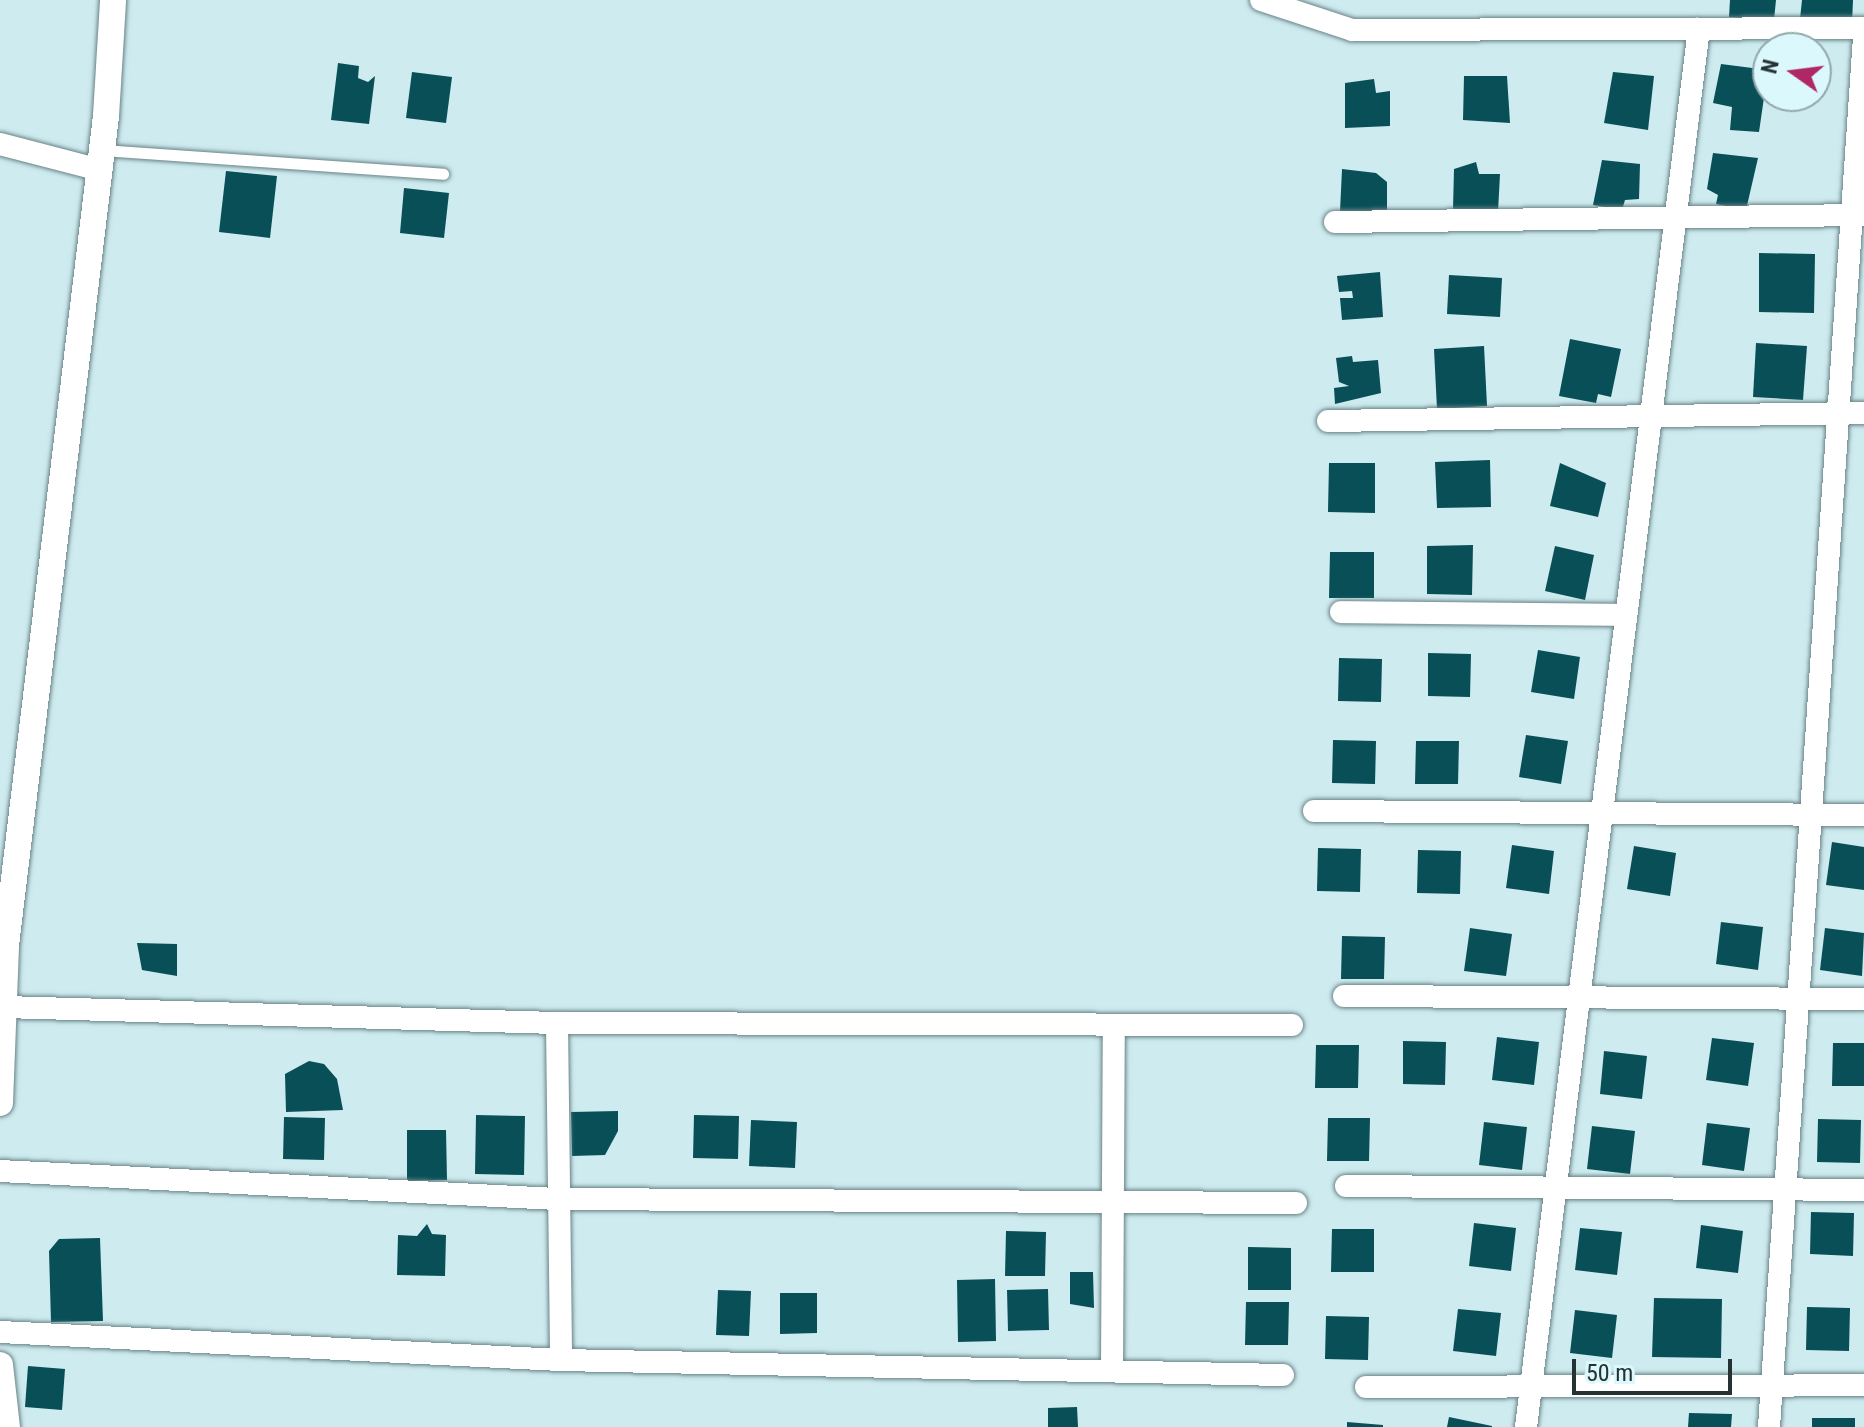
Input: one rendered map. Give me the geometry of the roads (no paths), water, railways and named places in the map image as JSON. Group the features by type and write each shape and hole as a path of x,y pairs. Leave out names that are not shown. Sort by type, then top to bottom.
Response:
{"street":[{"path":"0,1103 4,1007 101,160 113,0"},
{"path":"1261,0 1352,30 1864,28"},
{"path":"1526,1427 1699,29"},
{"path":"1769,1427 1838,413 1858,215 1864,38"},
{"path":"0,144 101,160"},
{"path":"1335,222 1858,215"},
{"path":"1328,421 1864,413"},
{"path":"1341,612 1625,615"},
{"path":"1314,811 1864,815"},
{"path":"1344,996 1864,999"},
{"path":"4,1007 557,1023 1292,1025"},
{"path":"557,1023 556,1199 561,1360"},
{"path":"1112,1371 1114,1025"},
{"path":"0,1171 556,1199 1112,1205 1296,1203"},
{"path":"1346,1186 1864,1190"},
{"path":"0,1332 561,1360 1283,1375"},
{"path":"1,1375 7,1427"},
{"path":"1366,1387 1864,1385"}],"lane":[{"path":"101,160 443,174"}]}
